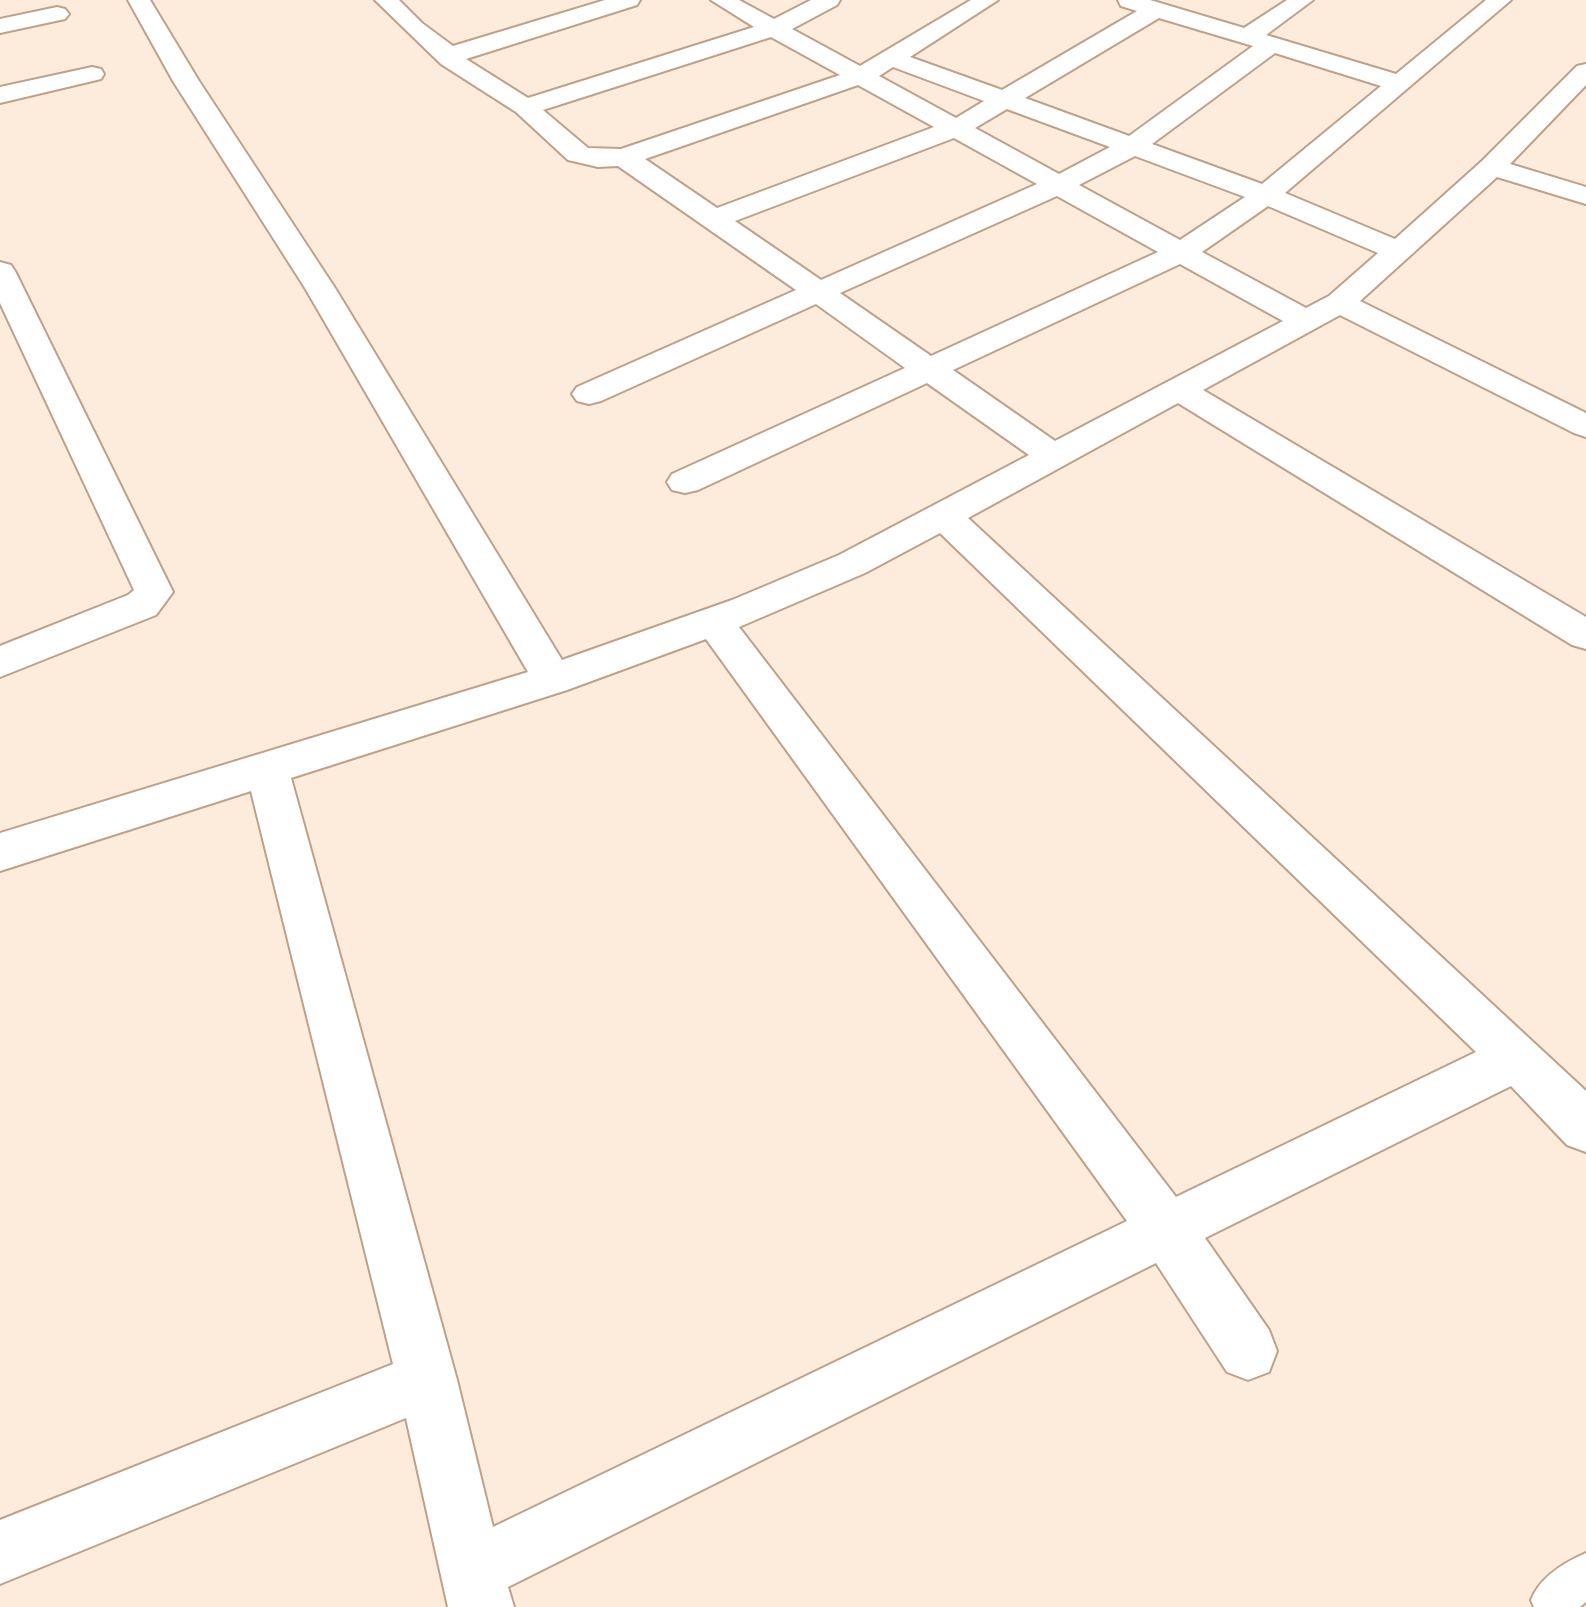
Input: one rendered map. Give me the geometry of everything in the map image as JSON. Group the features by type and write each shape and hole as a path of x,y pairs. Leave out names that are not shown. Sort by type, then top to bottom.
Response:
{"street":[{"path":"139,0 186,81 320,288 553,679"},
{"path":"386,0 414,28 451,56 450,59 525,107 578,154 598,159 624,157 861,76 987,0"},
{"path":"451,56 629,0"},
{"path":"722,0 1306,321"},
{"path":"525,107 775,28 829,0"},
{"path":"1126,0 1398,83"},
{"path":"589,394 1058,185 1130,148 1258,42 1302,0"},
{"path":"685,482 1182,252 1266,195 1500,0"},
{"path":"714,219 957,128 1157,9"},
{"path":"0,26 57,14"},
{"path":"890,58 1266,195 1399,251"},
{"path":"0,852 553,679 714,622 852,564 1340,303 1492,167 1586,71"},
{"path":"0,95 92,74"},
{"path":"624,157 1054,456"},
{"path":"1492,167 1586,196"},
{"path":"0,271 7,306 154,592 142,605 0,662"},
{"path":"1340,303 1586,426"},
{"path":"1178,389 1586,635"},
{"path":"944,516 1517,1057 1586,1127"},
{"path":"714,622 1167,1230 1248,1351"},
{"path":"267,769 427,1380 477,1589 1167,1230 1517,1057"},
{"path":"0,1552 427,1380"}]}
